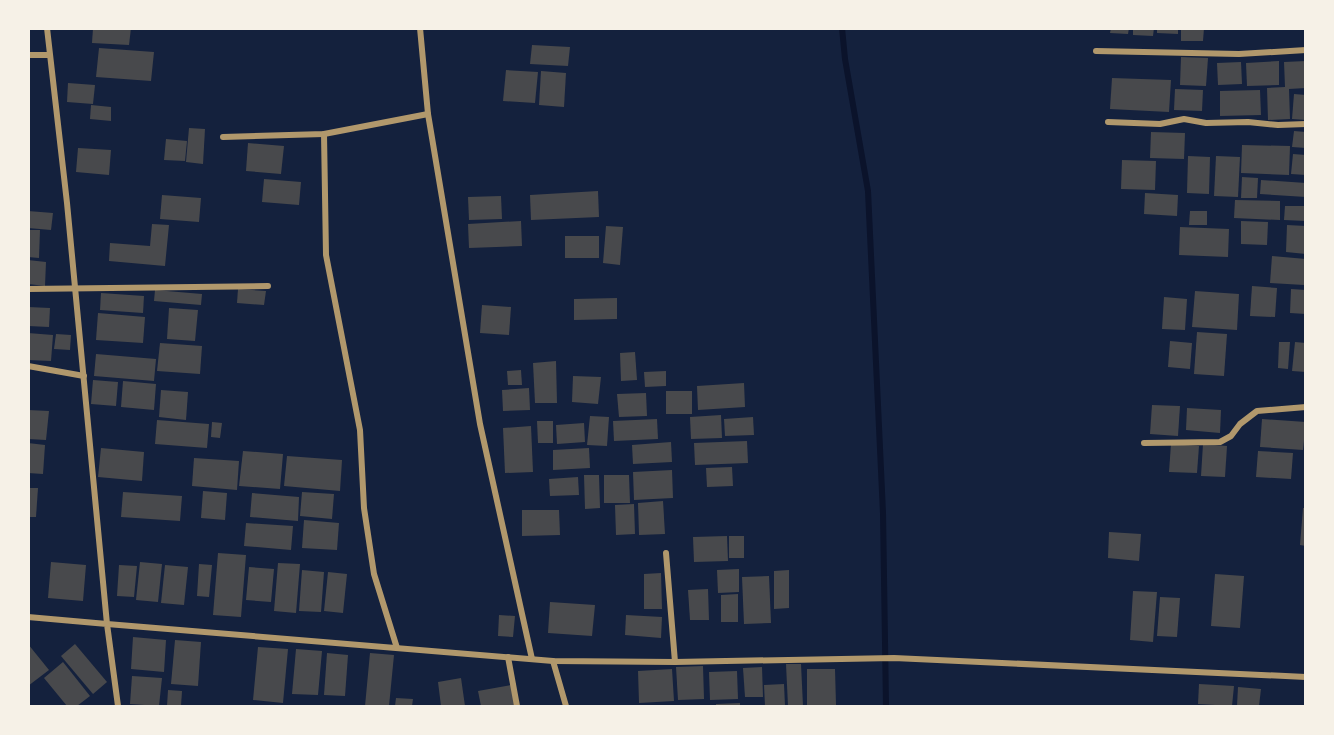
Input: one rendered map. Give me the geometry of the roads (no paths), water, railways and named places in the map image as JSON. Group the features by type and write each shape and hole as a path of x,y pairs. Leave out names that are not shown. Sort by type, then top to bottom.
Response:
{"street":[{"path":"47,28 84,376 107,624 118,706"},
{"path":"420,28 428,114 480,424 532,659"},
{"path":"1096,51 1239,54 1305,50"},
{"path":"28,55 49,55"},
{"path":"223,137 324,134 428,114"},
{"path":"1108,122 1160,124 1184,119 1206,123 1305,124"},
{"path":"324,134 326,255 360,430 364,508 374,574 397,648"},
{"path":"28,289 267,285"},
{"path":"28,366 84,376"},
{"path":"1144,443 1220,442 1231,436 1240,424 1257,411 1305,407"},
{"path":"666,553 675,662"},
{"path":"28,618 553,661 675,662 894,658 1305,677"},
{"path":"508,657 517,706"},
{"path":"553,661 566,706"}],"waterway":[{"path":"842,28 845,59 868,191 883,513 886,706"}]}
